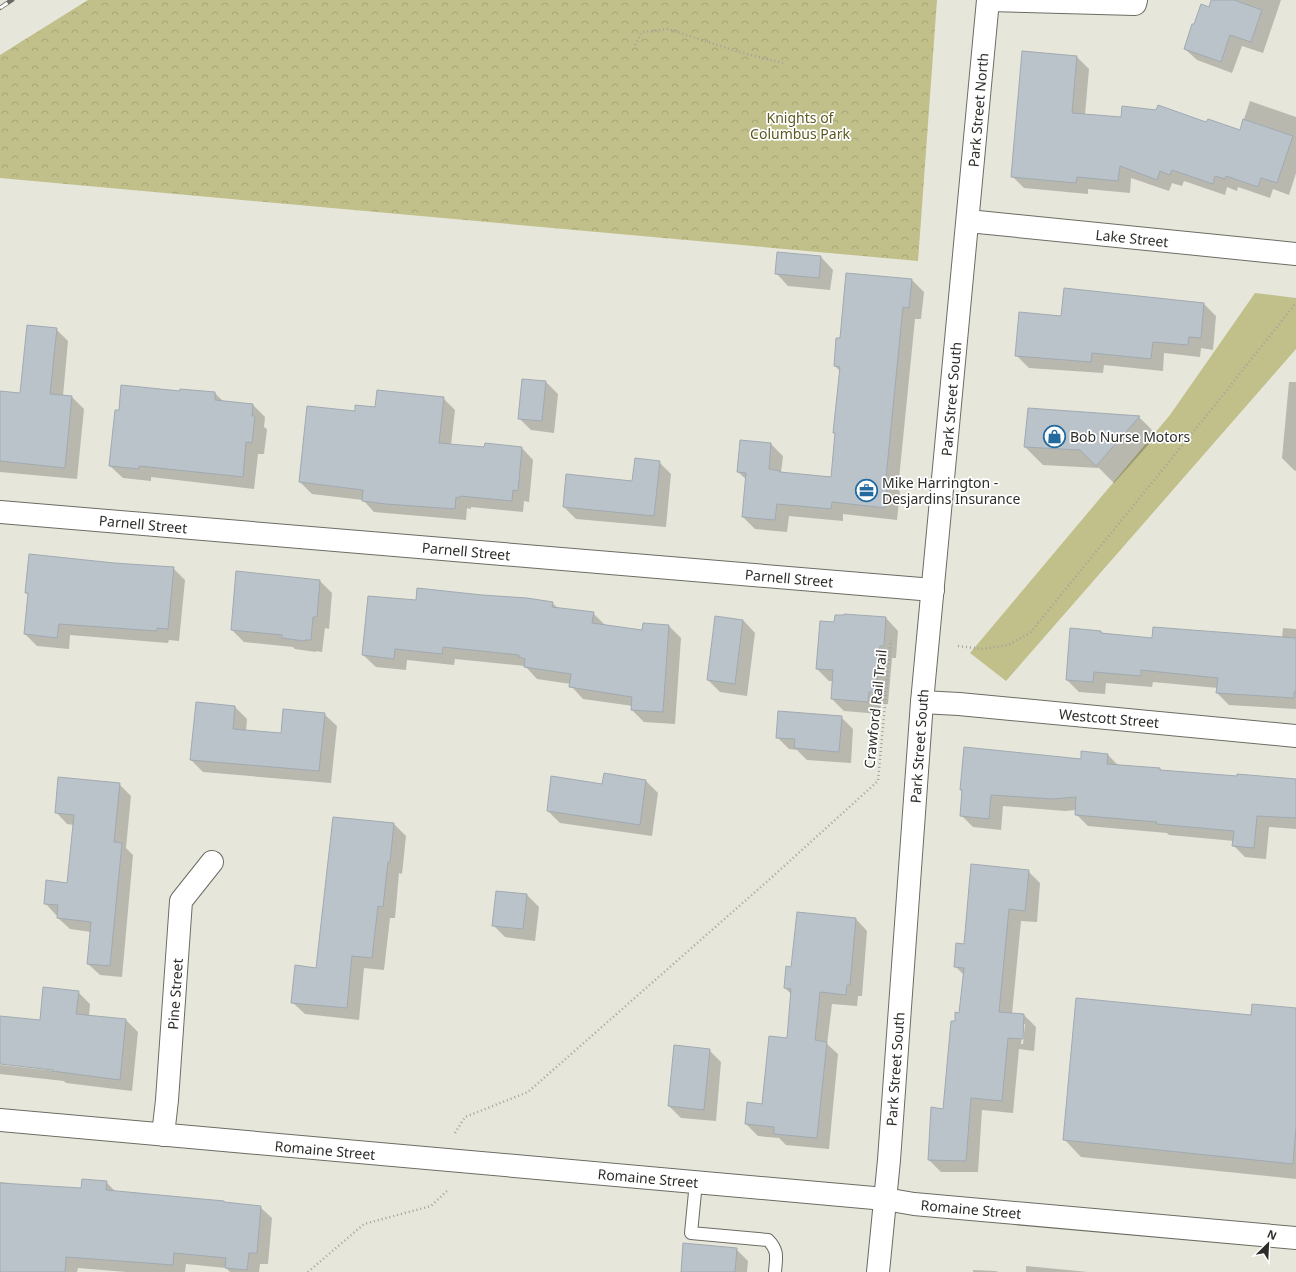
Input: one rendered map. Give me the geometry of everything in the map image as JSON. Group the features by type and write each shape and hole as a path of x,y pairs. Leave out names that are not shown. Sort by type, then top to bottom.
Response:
{"street":[{"path":"988,0 1135,4 1136,0"},
{"name":"Park Street North","path":"968,221 988,0"},
{"name":"Lake Street","path":"968,221 1296,254"},
{"name":"Park Street South","path":"878,1272 885,1199 922,702 968,221"},
{"name":"Parnell Street","path":"0,512 933,590"},
{"name":"Westcott Street","path":"922,702 959,704 1296,736"},
{"name":"Pine Street","path":"163,1135 167,1100 181,900 212,862"},
{"name":"Romaine Street","path":"0,1120 885,1199 914,1204 1296,1238"}],"lane":[{"path":"696,1182 691,1232 768,1240 775,1247 776,1251 775,1272"}],"path":[{"path":"635,45 642,32 668,29 739,52 783,63"},
{"path":"958,646 982,649 1008,645 1030,633 1296,303"},
{"name":"Crawford Rail Trail","path":"455,1133 466,1117 528,1092 771,878 878,781 892,640"},
{"path":"308,1272 364,1224 431,1206 448,1190"}],"green space":[{"name":"Knights of Columbus Park","path":"88,0 937,0 918,261 0,178 0,55"},
{"path":"1255,293 1296,298 1296,349 1006,681 970,653 1170,415"}],"building":[{"path":"1211,0 1234,0 1262,10 1251,42 1230,35 1221,62 1184,49 1192,24 1194,24 1201,4 1209,7"},
{"path":"1022,51 1077,56 1072,113 1121,117 1122,106 1156,110 1158,105 1206,122 1208,119 1240,130 1243,119 1293,136 1277,183 1261,178 1258,187 1226,176 1225,179 1215,176 1213,184 1172,170 1170,175 1160,171 1157,180 1120,166 1118,181 1077,177 1076,183 1011,177"},
{"path":"777,252 821,256 819,278 775,274"},
{"path":"846,273 912,279 909,308 903,307 886,478 888,478 885,508 832,502 831,509 777,504 775,520 742,517 746,473 737,472 740,440 771,443 769,469 780,472 831,477 835,433 833,433 840,367 834,366 836,338 840,338"},
{"path":"1064,288 1204,303 1201,338 1189,337 1188,345 1153,342 1151,359 1092,353 1091,362 1015,356 1019,312 1061,316"},
{"path":"27,325 57,328 50,394 72,396 65,468 0,461 0,391 20,393"},
{"path":"522,379 546,381 542,421 518,419"},
{"path":"121,385 180,391 180,389 215,392 215,400 253,404 252,416 255,416 252,443 246,442 243,477 139,466 139,469 109,466 115,410 119,410"},
{"path":"377,390 444,397 439,443 484,447 485,443 522,447 518,491 513,490 512,501 460,496 459,498 456,497 455,509 386,504 362,501 363,490 299,482 307,406 355,411 355,405 375,407"},
{"path":"1028,408 1140,416 1096,466 1080,450 1024,447"},
{"path":"635,458 660,461 654,516 563,507 566,474 632,481"},
{"path":"29,554 114,563 174,567 168,629 157,628 157,631 59,624 57,638 24,634 28,593 25,593"},
{"path":"236,571 320,580 317,617 313,617 311,640 304,641 282,638 282,635 231,630"},
{"path":"417,588 527,598 553,602 552,607 594,612 592,623 642,630 643,623 669,625 663,712 631,710 632,697 569,687 571,674 524,667 525,659 519,657 519,655 443,647 442,654 395,649 394,659 362,655 368,596 416,600"},
{"path":"844,614 886,617 884,646 880,646 876,692 869,692 868,702 831,699 833,670 816,669 820,621 834,622 835,615"},
{"path":"715,616 743,620 735,684 707,680"},
{"path":"1153,627 1296,638 1296,692 1294,692 1294,698 1216,693 1218,678 1141,670 1141,676 1094,672 1093,682 1066,680 1070,628 1101,631 1101,633 1152,638"},
{"path":"196,702 235,706 233,729 281,733 283,709 325,713 319,771 190,760"},
{"path":"778,711 842,716 839,752 794,748 795,739 776,738"},
{"path":"964,747 1081,759 1081,751 1108,754 1107,764 1160,768 1160,770 1296,779 1296,818 1257,816 1254,848 1232,846 1234,831 1156,824 1157,822 1075,815 1076,797 1053,799 991,795 989,819 960,816 962,790 960,790"},
{"path":"604,773 646,780 640,825 547,811 551,776 602,784"},
{"path":"58,777 120,783 114,842 122,843 110,966 87,964 91,922 57,918 58,905 44,904 46,880 67,883 74,815 55,813"},
{"path":"333,817 394,823 383,907 378,906 372,958 352,956 347,1008 291,1003 295,965 316,968"},
{"path":"971,864 1029,870 1025,911 1009,909 999,1012 1024,1014 1023,1039 1008,1038 1002,1101 971,1098 966,1161 928,1160 931,1107 943,1109 951,1021 955,1021 955,1012 959,1013 964,968 954,967 956,943 964,944"},
{"path":"496,891 527,894 523,929 492,926"},
{"path":"797,912 856,918 850,985 847,985 846,995 820,992 815,1040 827,1042 817,1138 774,1134 774,1127 745,1124 747,1102 762,1104 769,1036 787,1038 791,989 784,988 786,966 791,967"},
{"path":"43,987 79,991 76,1014 126,1019 120,1080 0,1064 0,1016 40,1020"},
{"path":"1076,998 1251,1015 1252,1004 1296,1008 1296,1127 1293,1164 1063,1140"},
{"path":"674,1045 710,1049 704,1110 668,1106"},
{"path":"82,1179 107,1181 106,1190 261,1206 257,1253 249,1253 247,1270 225,1268 226,1258 174,1253 173,1265 66,1257 65,1272 0,1272 0,1183 81,1188"},
{"path":"683,1243 737,1248 735,1272 681,1272"}],"railway":[{"path":"0,8 12,0"}],"place":[{"name":"Bob Nurse Motors","path":"1054,436"},
{"name":"Mike Harrington - Desjardins Insurance","path":"867,490"}]}
